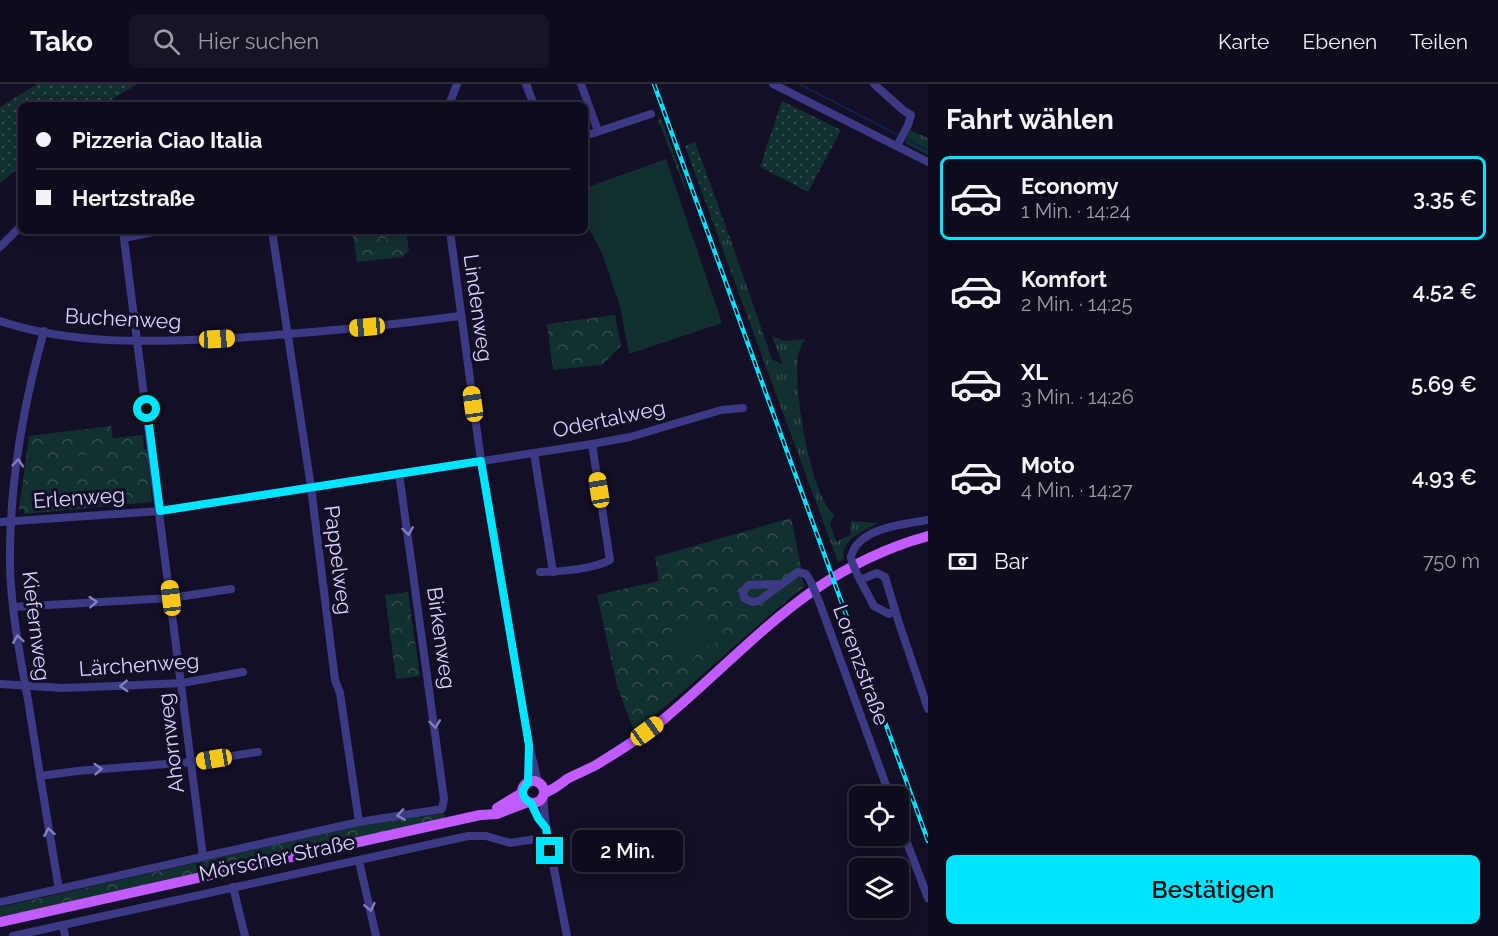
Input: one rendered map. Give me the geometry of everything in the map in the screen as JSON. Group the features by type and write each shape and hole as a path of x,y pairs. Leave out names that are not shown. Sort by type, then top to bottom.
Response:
{"main road":[{"path":"527,799 524,787 557,788 567,779 594,766 631,743 663,719 766,626 827,580 880,551 928,536"},
{"name":"Mörscher Straße","path":"0,922 497,813 527,799 538,802 539,788"}],"street":[{"path":"450,102 457,84"},
{"path":"526,84 533,102"},
{"path":"581,84 587,102"},
{"path":"773,84 898,143 928,162"},
{"path":"874,84 911,115 898,143"},
{"path":"588,104 598,132"},
{"path":"588,135 651,114"},
{"path":"0,248 18,229"},
{"name":"Ahornweg","path":"124,234 203,857"},
{"name":"Pappelweg","path":"272,234 311,488 335,680 340,693 359,822"},
{"name":"Lindenweg","path":"450,234 481,461 529,745 547,833"},
{"name":"Buchenweg","path":"0,321 91,339 138,341 288,334 460,316"},
{"name":"Kiefernweg","path":"44,331 21,429 10,568 25,686 59,889"},
{"name":"Odertalweg","path":"481,461 630,437 721,410 743,408"},
{"path":"540,572 602,564 610,560 592,444"},
{"path":"534,453 553,572"},
{"name":"Erlenweg","path":"0,522 160,511 481,461"},
{"name":"Birkenweg","path":"399,473 440,765 444,799 442,809"},
{"path":"895,610 889,614 874,606 851,557 857,545 876,531 928,520"},
{"name":"Lorenzstraße","path":"780,584 798,572 806,574 811,582 886,786"},
{"path":"859,578 877,573 885,577 928,709"},
{"path":"14,607 171,598 231,589"},
{"name":"Lärchenweg","path":"0,684 62,688 182,683 243,672"},
{"path":"40,776 192,762 258,752"},
{"path":"527,799 547,833 567,936"},
{"name":"Mörscher Straße","path":"0,902 359,822 442,809"},
{"name":"Mörscher Straße","path":"13,936 468,836 486,836 510,843 547,833"},
{"path":"908,846 928,898"},
{"path":"359,861 376,936"},
{"path":"234,887 245,936"},
{"path":"63,925 65,936"}],"green space":[{"path":"37,84 137,84 108,102 18,102 18,168 0,183 0,107"},
{"path":"782,101 841,130 808,192 760,167"},
{"path":"661,118 687,189 687,194 658,120"},
{"path":"910,130 928,138 928,155 905,143"},
{"path":"695,142 730,238 720,242 685,146"},
{"path":"666,159 722,323 629,354 620,306 602,253 588,227 588,187"},
{"path":"352,234 406,234 409,251 402,257 357,262"},
{"path":"730,238 772,359 783,365 772,336 784,341 805,339 798,354 797,371 801,415 805,440 818,486 825,503 834,515 830,524 836,542 850,535 851,521 878,523 849,541 844,552 844,559 838,562 720,242"},
{"path":"615,315 621,346 602,365 553,370 547,324"},
{"path":"111,426 113,438 143,435 144,449 148,449 152,502 24,514 24,509 19,510 29,436"},
{"path":"87,455 89,476 75,477 73,456"},
{"path":"791,518 801,576 805,586 634,731 617,686 597,595 659,581 655,557"},
{"path":"408,592 420,676 396,679 385,595"},
{"path":"711,623 717,642 695,650 694,658 681,665 667,645 664,636"},
{"path":"444,813 445,819 53,907 0,916 0,907 364,825"}],"waterway":[{"path":"799,84 928,150"}],"railway":[{"path":"654,84 928,841"}],"route":[{"path":"147,409 160,511 481,461 529,745 528,783 522,793 546,828 550,851"}]}
